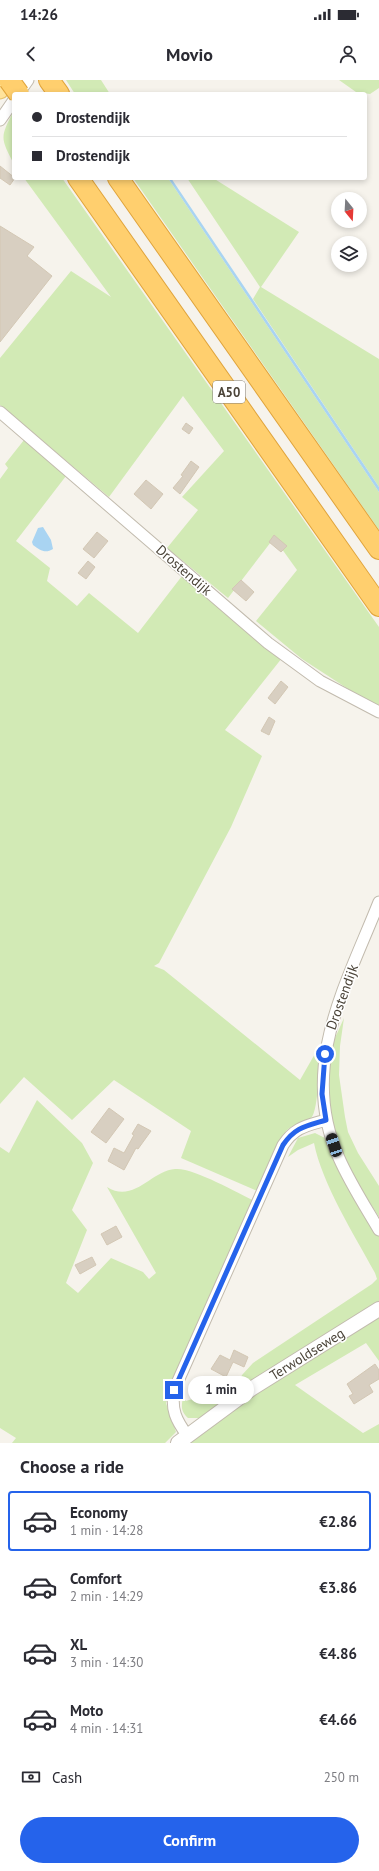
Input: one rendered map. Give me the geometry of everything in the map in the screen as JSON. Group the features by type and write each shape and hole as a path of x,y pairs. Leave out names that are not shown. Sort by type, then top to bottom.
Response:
{"highway":[{"path":"8,80 17,92"},
{"path":"49,80 57,92"},
{"name":"A50","path":"79,180 379,606"},
{"name":"A50","path":"119,180 379,549"}],"main road":[{"path":"0,90 8,80"}],"street":[{"path":"20,92 28,80"},
{"path":"0,120 12,103"},
{"name":"Drostendijk","path":"0,412 268,643 320,681 379,712"},
{"name":"Drostendijk","path":"379,902 339,1002 326,1041 322,1094 326,1120 338,1157 379,1230"},
{"path":"183,1439 172,1402 174,1390 283,1145 291,1133 302,1126 326,1120"},
{"name":"Terwoldseweg","path":"183,1439 251,1389 379,1309"}],"green space":[{"path":"66,80 101,80 109,92 74,92"},
{"path":"339,80 379,80 379,88 370,94 367,94 367,92 356,92"},
{"path":"12,114 12,160 4,142 4,132"},
{"path":"25,180 63,180 379,627 379,709 302,659 256,621 297,570 274,538 228,598 167,548 198,510 182,497 224,451 183,396 109,497 0,405 0,358 71,271 111,297"},
{"path":"134,180 169,180 379,492 379,530"},
{"path":"188,180 216,180 299,232 261,287 379,359 379,487 253,299 260,287"},
{"path":"24,440 66,476 16,541 50,568 47,581 77,606 89,593 138,633 182,576 282,658 225,730 262,756 231,827 159,963 154,966 164,970 300,1080 320,1045 317,1096 314,1113 308,1120 292,1126 286,1131 260,1190 255,1190 181,1158 191,1131 114,1080 72,1120 24,1077 0,1104 0,479 8,468 5,464"},
{"path":"344,1018 340,1046 339,1075 345,1117 348,1132 358,1153 379,1186 379,1217 356,1181 343,1154 328,1110 330,1049"},
{"path":"37,1100 82,1143 93,1163 72,1210 87,1230 66,1283 78,1293 111,1258 143,1272 149,1279 156,1273 107,1187 117,1191 126,1192 167,1171 183,1169 215,1181 255,1201 166,1403 176,1432 165,1443 12,1443 16,1438 0,1428 0,1147 9,1153"},
{"path":"315,1133 327,1139 379,1234 379,1302 201,1418 188,1418 182,1409 183,1398 186,1401 215,1393 227,1393 233,1395 242,1375 253,1363 372,1284 377,1279 324,1175 314,1143 298,1150 288,1157 298,1138"},
{"path":"379,1315 379,1361 366,1343 295,1385 363,1433 379,1424 379,1443 189,1443 260,1388"}],"water":[{"path":"169,180 172,180 379,487 379,492"},
{"path":"43,527 51,540 53,549 47,551 43,551 33,545 32,542 38,528"}],"building":[{"path":"0,166 12,176 12,180 14,180 10,185 0,178"},
{"path":"0,226 34,247 27,256 52,276 0,342"},
{"path":"186,423 193,428 189,434 182,429"},
{"path":"191,461 199,467 180,494 173,488 183,476 181,475"},
{"path":"146,480 163,494 151,509 134,494"},
{"path":"97,532 108,541 94,558 83,549"},
{"path":"274,535 287,546 281,552 269,542"},
{"path":"88,561 95,567 86,579 78,573"},
{"path":"241,580 254,592 246,601 232,589"},
{"path":"281,681 288,687 275,704 268,698"},
{"path":"269,717 275,721 269,735 261,731"},
{"path":"109,1108 124,1119 106,1143 91,1132"},
{"path":"138,1124 151,1131 138,1149 136,1148 124,1170 108,1161 114,1148 124,1153"},
{"path":"116,1226 122,1237 107,1245 101,1234"},
{"path":"92,1257 96,1265 80,1274 75,1265"},
{"path":"234,1350 248,1357 244,1367 233,1362 226,1377 211,1369 220,1355 230,1360"},
{"path":"375,1364 379,1370 379,1379 369,1385 373,1392 354,1404 349,1396 353,1394 347,1384"}],"route":[{"path":"174,1390 283,1145 291,1133 302,1126 326,1120 322,1094 325,1054"}]}
